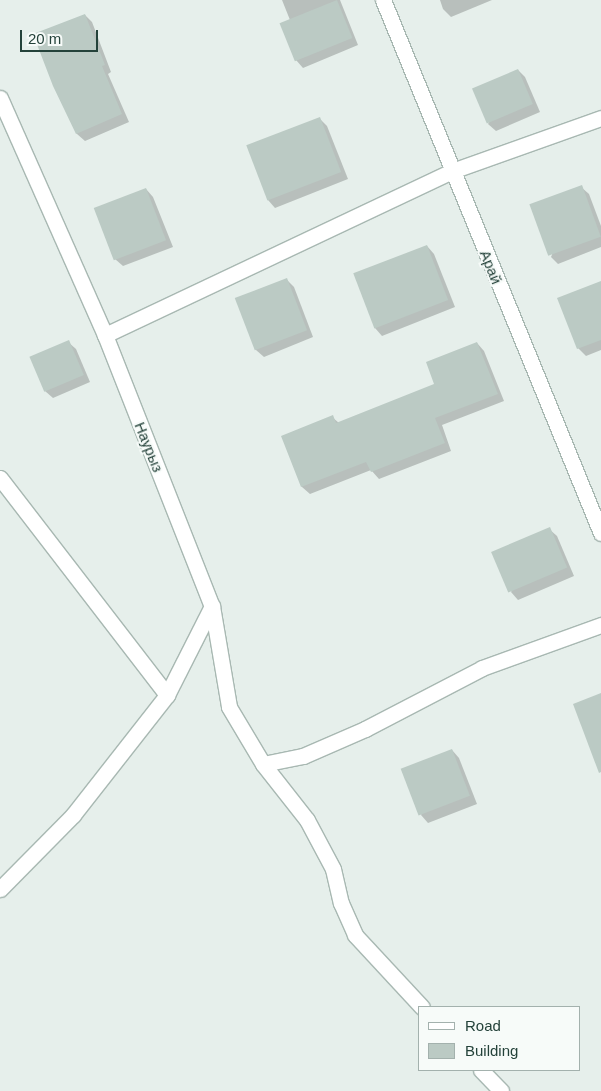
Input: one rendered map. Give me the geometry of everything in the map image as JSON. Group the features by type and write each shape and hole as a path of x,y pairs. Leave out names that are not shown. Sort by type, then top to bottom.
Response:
{"street":[{"name":"Арай","path":"383,0 601,533"},
{"name":"Наурыз","path":"0,98 105,335 212,606 229,708 263,764 307,820 334,869 341,903 355,934 421,1006"},
{"path":"105,335 452,171 601,118"},
{"path":"0,478 167,695"},
{"path":"0,889 73,815 167,695 212,606"},
{"path":"263,764 303,756 365,730 482,668 601,625"},
{"path":"482,1071 501,1091"}],"building":[{"path":"337,0 352,38 295,61 280,23"},
{"path":"85,14 105,65 102,66 122,114 76,134 53,86 33,34"},
{"path":"518,69 533,104 487,124 472,89"},
{"path":"320,117 341,172 267,200 246,145"},
{"path":"582,185 601,237 548,256 529,204"},
{"path":"146,188 166,240 114,260 94,208"},
{"path":"427,245 448,300 374,328 353,273"},
{"path":"287,278 307,330 255,350 235,298"},
{"path":"601,281 601,340 577,349 557,298"},
{"path":"69,340 84,375 44,392 29,357"},
{"path":"477,342 498,394 435,418 445,443 371,472 366,462 301,487 281,436 333,415 336,423 434,384 426,362"},
{"path":"550,527 567,568 508,593 491,552"},
{"path":"601,693 601,772 599,773 573,704"},
{"path":"452,749 470,796 419,815 401,769"}]}
